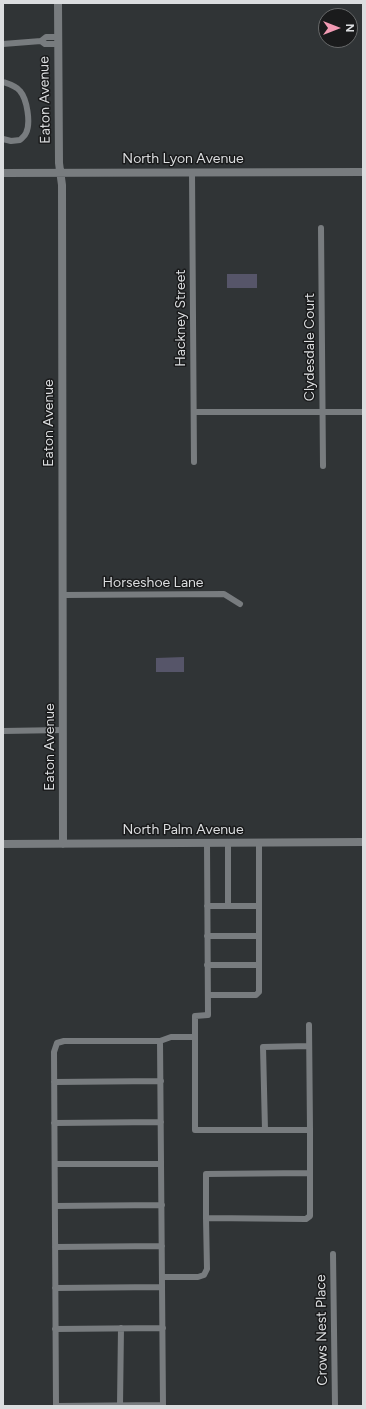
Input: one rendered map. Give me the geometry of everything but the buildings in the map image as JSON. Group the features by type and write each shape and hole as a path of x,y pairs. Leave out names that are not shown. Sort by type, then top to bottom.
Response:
{"street":[{"name":"Eaton Avenue","path":"58,3 60,173 62,185 63,844"},
{"path":"3,44 41,41 46,37 58,41"},
{"path":"3,82 20,91 25,100 29,124 26,134 20,140 11,141 3,139"},
{"name":"Hackney Street","path":"192,172 194,462"},
{"name":"North Lyon Avenue","path":"3,173 363,172"},
{"name":"Clydesdale Court","path":"322,228 323,466"},
{"path":"194,412 363,412"},
{"name":"Horseshoe Lane","path":"63,595 224,594 240,604"},
{"path":"3,731 63,730"},
{"name":"North Palm Avenue","path":"3,844 363,842"},
{"path":"207,843 208,1015 195,1016 195,1130 310,1130"},
{"path":"228,843 228,906"},
{"path":"208,995 256,995 259,992 259,843"},
{"path":"207,906 259,906"},
{"path":"207,936 259,936"},
{"path":"207,966 259,965"},
{"path":"206,1218 306,1219 310,1216 309,1025"},
{"path":"160,1041 163,1406 56,1406 54,1052 56,1043 64,1041 160,1041 171,1037 195,1037"},
{"path":"265,1130 263,1046 310,1046"},
{"path":"54,1082 161,1081"},
{"path":"54,1123 161,1122"},
{"path":"54,1164 161,1164"},
{"path":"162,1277 198,1277 204,1275 207,1269 206,1174 310,1173"},
{"path":"55,1206 162,1205"},
{"path":"55,1246 162,1246"},
{"name":"Crows Nest Place","path":"333,1254 335,1406"},
{"path":"55,1288 162,1287"},
{"path":"55,1328 163,1328"},
{"path":"120,1406 121,1328"}],"shaded area":[{"path":"227,274 257,274 257,288 227,288"},
{"path":"184,657 184,672 156,672 156,658"}]}
